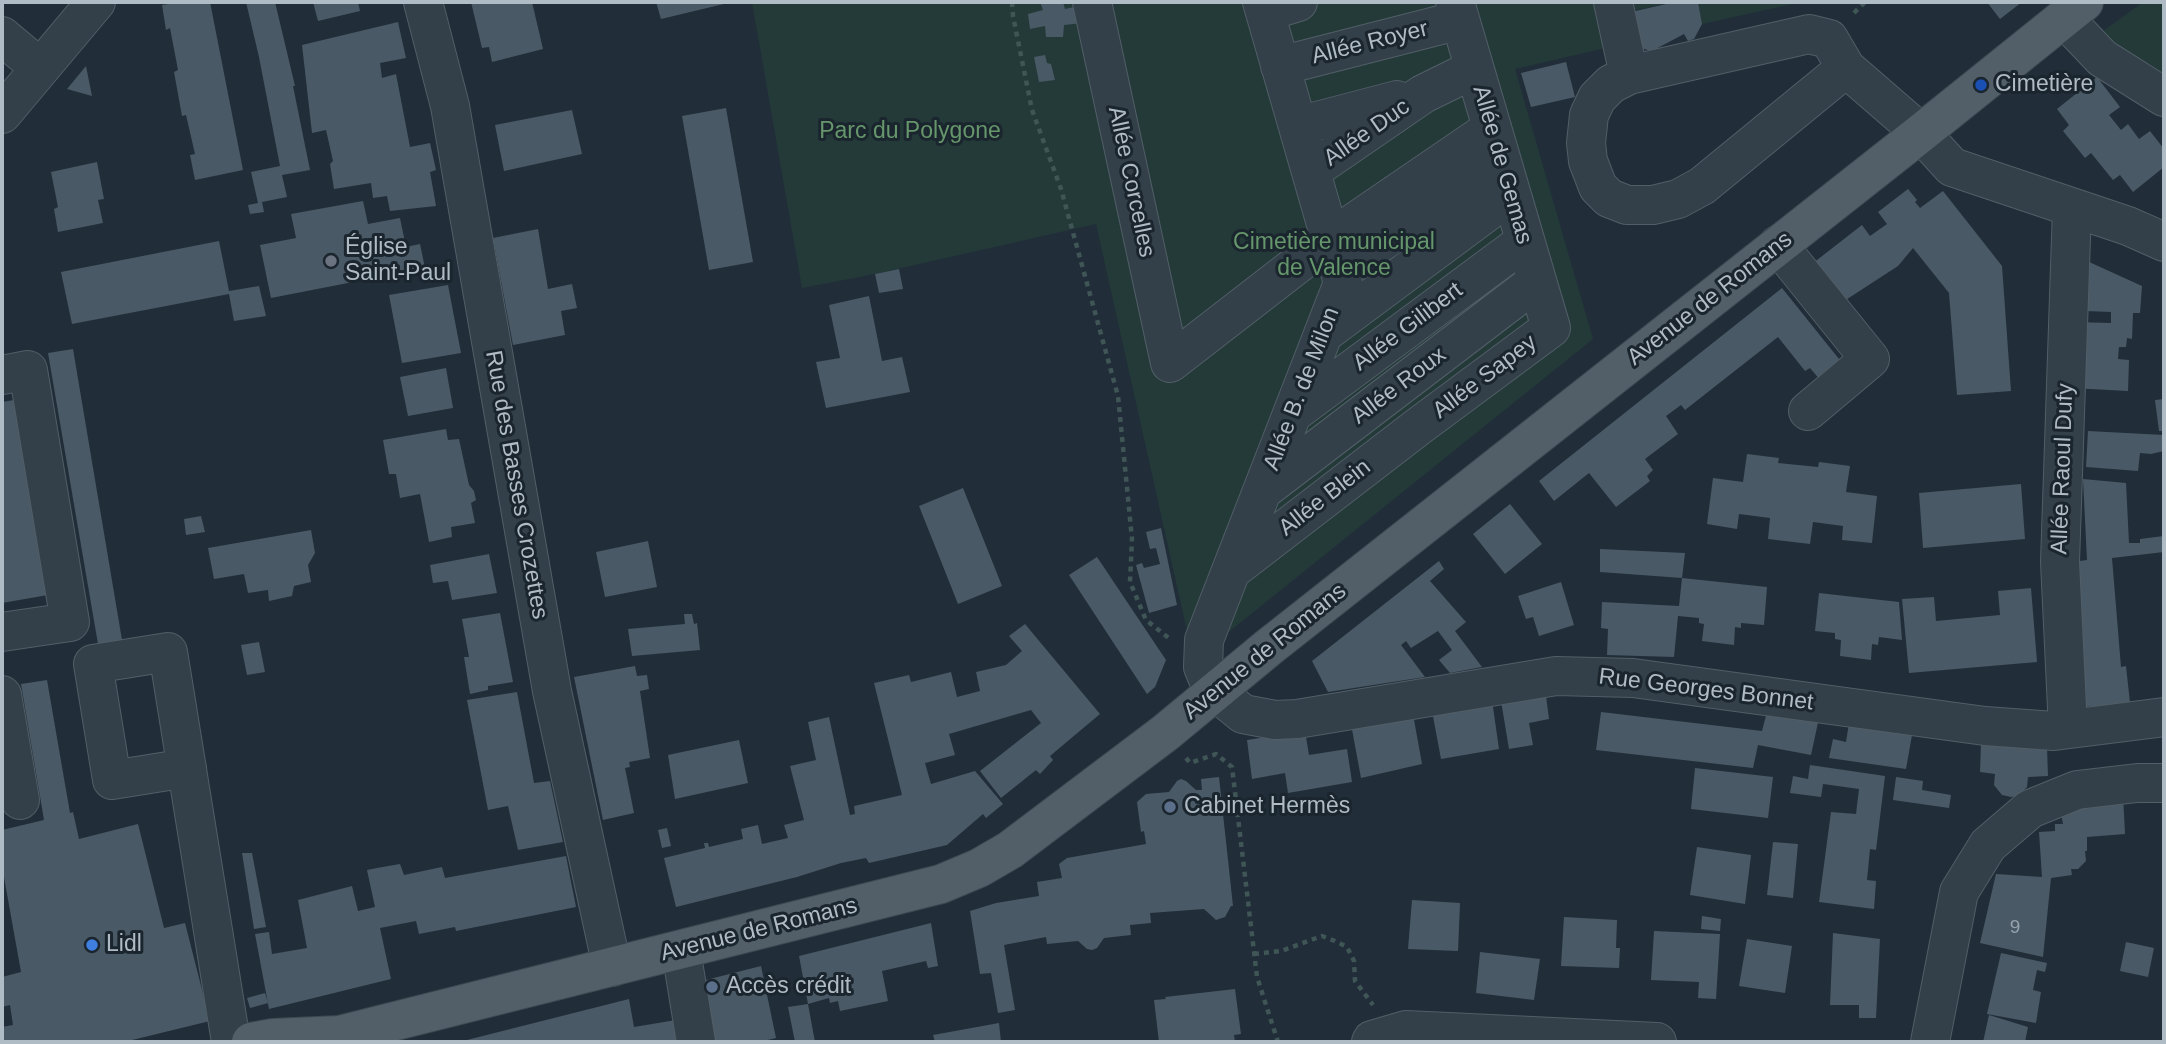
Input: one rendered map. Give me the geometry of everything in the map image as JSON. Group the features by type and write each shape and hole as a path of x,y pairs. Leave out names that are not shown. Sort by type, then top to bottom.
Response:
{"main road":[{"name":"Avenue de Romans","path":"251,1042 274,1038 325,1039 941,884 979,868 1010,850 1165,733 1269,647 2074,10"}],"street":[{"path":"2,114 96,2"},
{"name":"Rue des Basses Crozettes","path":"423,2 450,106 552,691 611,967"},
{"name":"Allée Corcelles","path":"1092,2 1170,363 1335,255"},
{"path":"1613,2 1629,75"},
{"name":"Allée B. de Milon","path":"1215,691 1203,667 1204,640 1343,283 1280,66 1275,5"},
{"path":"2074,10 2102,58 2164,97"},
{"name":"Allée Royer","path":"1280,66 1458,11"},
{"name":"Allée de Gemas","path":"1458,11 1551,328"},
{"path":"1846,68 1702,186 1678,200 1653,205 1627,205 1609,198 1598,187 1588,162 1586,143 1590,115 1597,98 1611,84 1629,75 1810,34 1829,39 1846,68 1921,133 1952,167 2128,226 2164,243"},
{"path":"2,36 40,68"},
{"name":"Allée Duc","path":"1311,171 1423,94 1474,69"},
{"name":"Allée Duc","path":"1298,125 1423,94"},
{"path":"1335,255 1501,162"},
{"path":"1323,334 1501,162"},
{"name":"Allée Raoul Dufy","path":"2068,729 2060,562 2072,208"},
{"name":"Allée Gilibert","path":"1292,414 1525,241"},
{"path":"1778,245 1870,359 1808,411"},
{"name":"Allée Roux","path":"1262,491 1537,281"},
{"name":"Allée Sapey","path":"1419,426 1551,328"},
{"path":"2,375 28,370 70,622 2,632"},
{"name":"Allée Blein","path":"1231,571 1419,426"},
{"name":"Rue Georges Bonnet","path":"1215,691 1243,714 1276,720 1297,719 1556,676 1633,678 1985,726 2054,731 2164,717"},
{"path":"2,695 20,800"},
{"path":"187,768 231,1042"},
{"path":"1930,1042 1959,892 1987,845 2029,809 2077,790 2137,783 2164,783"},
{"path":"681,950 696,1042"},
{"path":"1371,1042 1406,1030 1657,1042"}],"path":[{"path":"1012,2 1032,110 1061,189 1118,396 1132,539 1130,582 1146,620 1174,643"},
{"path":"1165,733 1190,763 1216,754 1232,767 1257,977 1278,1042"},
{"path":"1254,954 1281,951 1322,936 1347,947 1354,961 1355,981"}],"green space":[{"name":"Cimetière municipal de Valence","path":"752,2 1674,2 1631,11 1632,42 1515,69 1593,339 1230,631 1204,640 1187,631 1096,224 802,288"},
{"path":"1698,2 1801,2 1702,24"},
{"path":"2143,2 2164,2 2164,89 2095,37"}],"building":[{"path":"210,2 243,170 195,180 190,155 195,154 186,115 182,116 174,72 178,70 170,28 166,30 162,5"},
{"path":"246,2 275,2 295,86 310,170 282,175 287,197 262,202 264,212 250,214 248,205 258,203 251,172 280,166"},
{"path":"313,2 358,2 360,11 318,21"},
{"path":"471,2 532,2 543,49 492,62 489,47 482,48"},
{"path":"656,2 728,2 728,3 661,19"},
{"path":"1040,2 1063,2 1065,9 1083,5 1092,22 1064,25 1063,37 1046,37 1045,26 1030,29 1028,14 1043,10"},
{"path":"1675,2 1698,2 1702,24 1694,39 1688,41 1684,34 1652,51 1644,49 1637,42 1631,12"},
{"path":"1987,2 2022,2 2000,19"},
{"path":"398,22 406,58 380,63 382,78 396,74 410,147 430,143 436,170 430,172 436,206 390,211 387,196 373,198 371,183 334,189 330,164 333,161 326,130 312,133 302,45"},
{"path":"1045,55 1047,63 1051,64 1055,80 1039,82 1034,57"},
{"path":"1566,62 1575,97 1531,107 1521,73"},
{"path":"86,66 92,96 67,89"},
{"path":"2097,77 2120,107 2109,115 2121,130 2128,124 2139,139 2150,131 2164,149 2164,167 2133,192 2120,175 2113,180 2091,153 2085,158 2063,131 2069,125 2057,109"},
{"path":"726,108 753,262 709,270 682,116"},
{"path":"572,110 582,154 504,171 495,125"},
{"path":"97,162 104,199 98,200 103,223 58,232 54,209 58,207 51,172"},
{"path":"1908,189 1920,208 1943,191 2002,266 2011,391 1957,395 1949,293 1913,248 1898,266 1838,305 1808,267 1862,225 1870,236 1887,224 1878,212"},
{"name":"Église Saint-Paul","path":"363,201 368,224 400,218 406,247 420,244 425,268 271,298 260,245 296,238 291,214"},
{"path":"538,229 548,289 572,284 577,308 561,311 565,335 513,345 493,238"},
{"path":"219,241 229,291 259,286 266,316 234,321 229,294 72,324 61,272"},
{"path":"2087,261 2142,286 2140,313 2133,313 2132,339 2127,338 2126,347 2119,347 2118,359 2129,360 2128,391 2071,388 2073,322 2111,323 2111,312 2085,311"},
{"path":"899,269 903,289 879,293 875,274"},
{"path":"448,285 461,353 402,363 389,295"},
{"path":"1782,288 1843,364 1821,381 1810,368 1805,371 1778,337 1685,410 1681,405 1666,416 1678,434 1645,459 1653,470 1647,476 1650,481 1616,507 1589,473 1554,501 1539,481"},
{"path":"869,296 882,361 902,357 910,392 826,408 816,362 840,358 829,305"},
{"path":"73,349 122,640 98,644 48,353"},
{"path":"446,368 453,408 408,416 400,377"},
{"path":"2164,399 2164,431 2159,431 2155,400"},
{"path":"14,400 48,595 2,603 2,402"},
{"path":"446,429 448,440 459,439 469,485 476,500 471,503 475,523 451,527 452,537 429,542 420,494 400,498 396,474 389,474 383,440"},
{"path":"2088,431 2164,435 2164,451 2140,453 2138,471 2086,467"},
{"path":"1747,454 1779,458 1778,463 1818,467 1819,462 1850,466 1846,492 1877,496 1872,543 1842,540 1843,526 1813,522 1810,544 1768,539 1770,518 1739,514 1737,529 1707,524 1713,478 1743,482"},
{"path":"2083,479 2126,483 2129,543 2140,543 2140,539 2164,536 2164,552 2112,558 2121,667 2126,666 2130,703 2084,707 2072,562 2087,560"},
{"path":"2021,484 2025,539 1923,548 1919,493"},
{"path":"963,488 1002,586 958,604 919,506"},
{"path":"1510,504 1542,544 1505,574 1473,534"},
{"path":"201,516 205,532 186,535 184,519"},
{"path":"1161,528 1177,605 1149,613 1136,565 1142,563 1144,568 1160,564 1156,548 1150,549 1146,532"},
{"path":"311,530 315,553 308,565 311,582 294,586 292,596 269,601 268,590 248,593 244,574 214,579 208,548"},
{"path":"648,541 657,587 605,597 596,552"},
{"path":"1600,549 1685,553 1682,578 1600,572"},
{"path":"489,554 497,593 452,600 448,581 433,583 430,565"},
{"path":"1097,557 1166,660 1155,687 1147,694 1069,575"},
{"path":"1439,561 1444,569 1430,581 1466,622 1455,631 1482,667 1450,673 1439,660 1452,650 1438,631 1411,648 1406,641 1401,645 1425,677 1328,692 1312,661"},
{"path":"1682,578 1767,587 1764,625 1741,623 1741,628 1735,627 1734,645 1702,641 1704,624 1699,623 1699,618 1678,616 1674,657 1607,655 1608,629 1601,628 1602,602 1679,606"},
{"path":"1561,582 1574,625 1539,636 1533,617 1526,619 1518,596"},
{"path":"2031,588 2037,662 1909,673 1902,599 1934,597 1936,621 2000,615 1998,591"},
{"path":"1819,593 1899,602 1902,640 1879,637 1878,645 1872,644 1871,660 1840,656 1841,640 1835,639 1835,633 1815,631"},
{"path":"500,613 513,682 488,686 488,690 470,694 464,657 469,657 462,619"},
{"path":"684,614 692,614 694,624 697,623 700,650 632,656 628,629 685,624"},
{"path":"1025,624 1100,714 1050,756 1053,760 1040,774 1036,770 1001,798 980,771 1041,723 1031,710 949,734 955,755 925,763 931,784 975,771 1003,804 986,818 983,814 947,845 869,863 866,858 841,863 797,877 676,907 664,858 705,848 704,843 708,843 709,847 743,839 741,829 758,825 762,844 788,838 784,825 804,820 790,766 816,760 808,722 829,717 850,815 855,814 854,806 902,795 874,683 909,675 911,682 951,672 957,697 980,691 976,672 1006,665 1022,651 1009,636"},
{"path":"259,642 265,672 247,675 241,645"},
{"path":"635,666 637,676 647,675 649,689 640,691 650,758 629,762 630,767 625,768 634,813 603,820 574,677"},
{"name":"Lidl","path":"47,680 70,813 73,812 79,839 138,824 164,928 185,923 210,1021 124,1042 2,1042 2,1027 13,1025 10,1005 2,1007 2,977 21,972 2,866 2,830 44,820 21,684"},
{"path":"517,692 534,783 550,781 563,842 518,850 508,806 488,810 467,700"},
{"path":"1546,696 1549,719 1529,723 1533,745 1509,749 1501,701"},
{"path":"1492,700 1499,749 1441,759 1432,711"},
{"path":"1768,708 1819,718 1811,755 1758,745 1753,768 1596,750 1601,712 1762,731"},
{"path":"1413,714 1422,764 1361,778 1351,724"},
{"path":"1849,723 1912,735 1906,769 1829,758 1833,739 1846,742"},
{"path":"1305,731 1309,755 1347,749 1352,782 1288,793 1285,773 1252,779 1247,740"},
{"path":"739,740 748,783 675,799 668,755"},
{"path":"1981,743 2047,747 2048,776 2028,777 2027,787 2018,796 2002,795 1994,785 1995,774 1980,772"},
{"path":"1810,765 1885,776 1876,850 1870,849 1867,880 1876,881 1874,909 1819,902 1831,812 1856,814 1859,789 1823,784 1821,797 1790,793 1793,776 1808,779"},
{"path":"1695,768 1773,777 1768,818 1691,809"},
{"path":"1219,777 1233,906 1225,917 1216,920 1204,909 1150,913 1151,923 1130,925 1131,935 1104,938 1097,948 1092,950 1078,941 1047,944 1046,937 1004,945 1015,1010 998,1013 991,973 980,974 970,911 996,903 1039,896 1037,882 1062,878 1059,864 1067,858 1146,844 1144,831 1141,832 1137,802 1146,794 1169,792 1181,779 1196,790 1202,790 1201,779"},
{"path":"1896,777 1923,781 1922,790 1951,795 1949,808 1893,800"},
{"path":"2123,795 2125,834 2087,837 2086,861 2078,869 2071,869 2072,875 2051,878 2043,957 1980,943 1996,874 2042,877 2039,832 2055,831 2055,824 2063,824 2060,807"},
{"path":"667,828 671,846 662,848 658,830"},
{"path":"1773,842 1798,844 1793,898 1767,895"},
{"path":"1697,847 1751,855 1745,904 1690,895"},
{"path":"242,853 252,853 266,927 254,929"},
{"path":"566,856 576,907 456,931 455,927 419,934 416,921 380,928 391,979 269,1009 255,934 269,932 272,954 307,948 298,900 352,886 358,911 375,907 367,870 400,864 404,875 442,867 445,878"},
{"path":"1412,900 1460,903 1458,951 1408,949"},
{"path":"1702,916 1721,919 1720,931 1701,929"},
{"path":"1564,917 1617,920 1616,948 1620,948 1619,968 1561,966"},
{"path":"931,923 938,966 928,968 926,961 882,971 888,1001 840,1011 838,1001 830,1003 829,998 808,1004 799,956"},
{"path":"1654,931 1720,934 1716,999 1698,998 1699,982 1651,980"},
{"path":"1833,933 1880,939 1876,1018 1859,1018 1859,1005 1830,1005"},
{"path":"1747,939 1792,946 1785,993 1739,986"},
{"path":"2126,942 2154,948 2148,977 2120,971"},
{"path":"1480,952 1540,959 1534,1000 1476,993"},
{"path":"2001,953 2047,963 2045,972 2037,970 2033,990 2041,992 2036,1023 1987,1014"},
{"path":"761,966 776,1038 759,1042 709,1042 698,982"},
{"path":"1235,989 1241,1034 1234,1035 1235,1042 1159,1042 1154,1000"},
{"path":"265,993 268,1003 250,1008 247,998"},
{"path":"629,999 634,1027 676,1020 680,1042 459,1042"},
{"path":"808,1004 815,1042 795,1042 788,1007"},
{"path":"1989,1015 2028,1027 2025,1042 1983,1042"},
{"path":"999,1023 1001,1042 935,1042 933,1035"}],"place":[{"name":"Cimetière","path":"1981,85"},
{"name":"Église Saint-Paul","path":"331,261"},
{"name":"Cabinet Hermès","path":"1170,807"},
{"name":"Lidl","path":"92,945"},
{"name":"Accès crédit","path":"712,987"}],"park label":[{"name":"Parc du Polygone","path":"910,132"}]}
